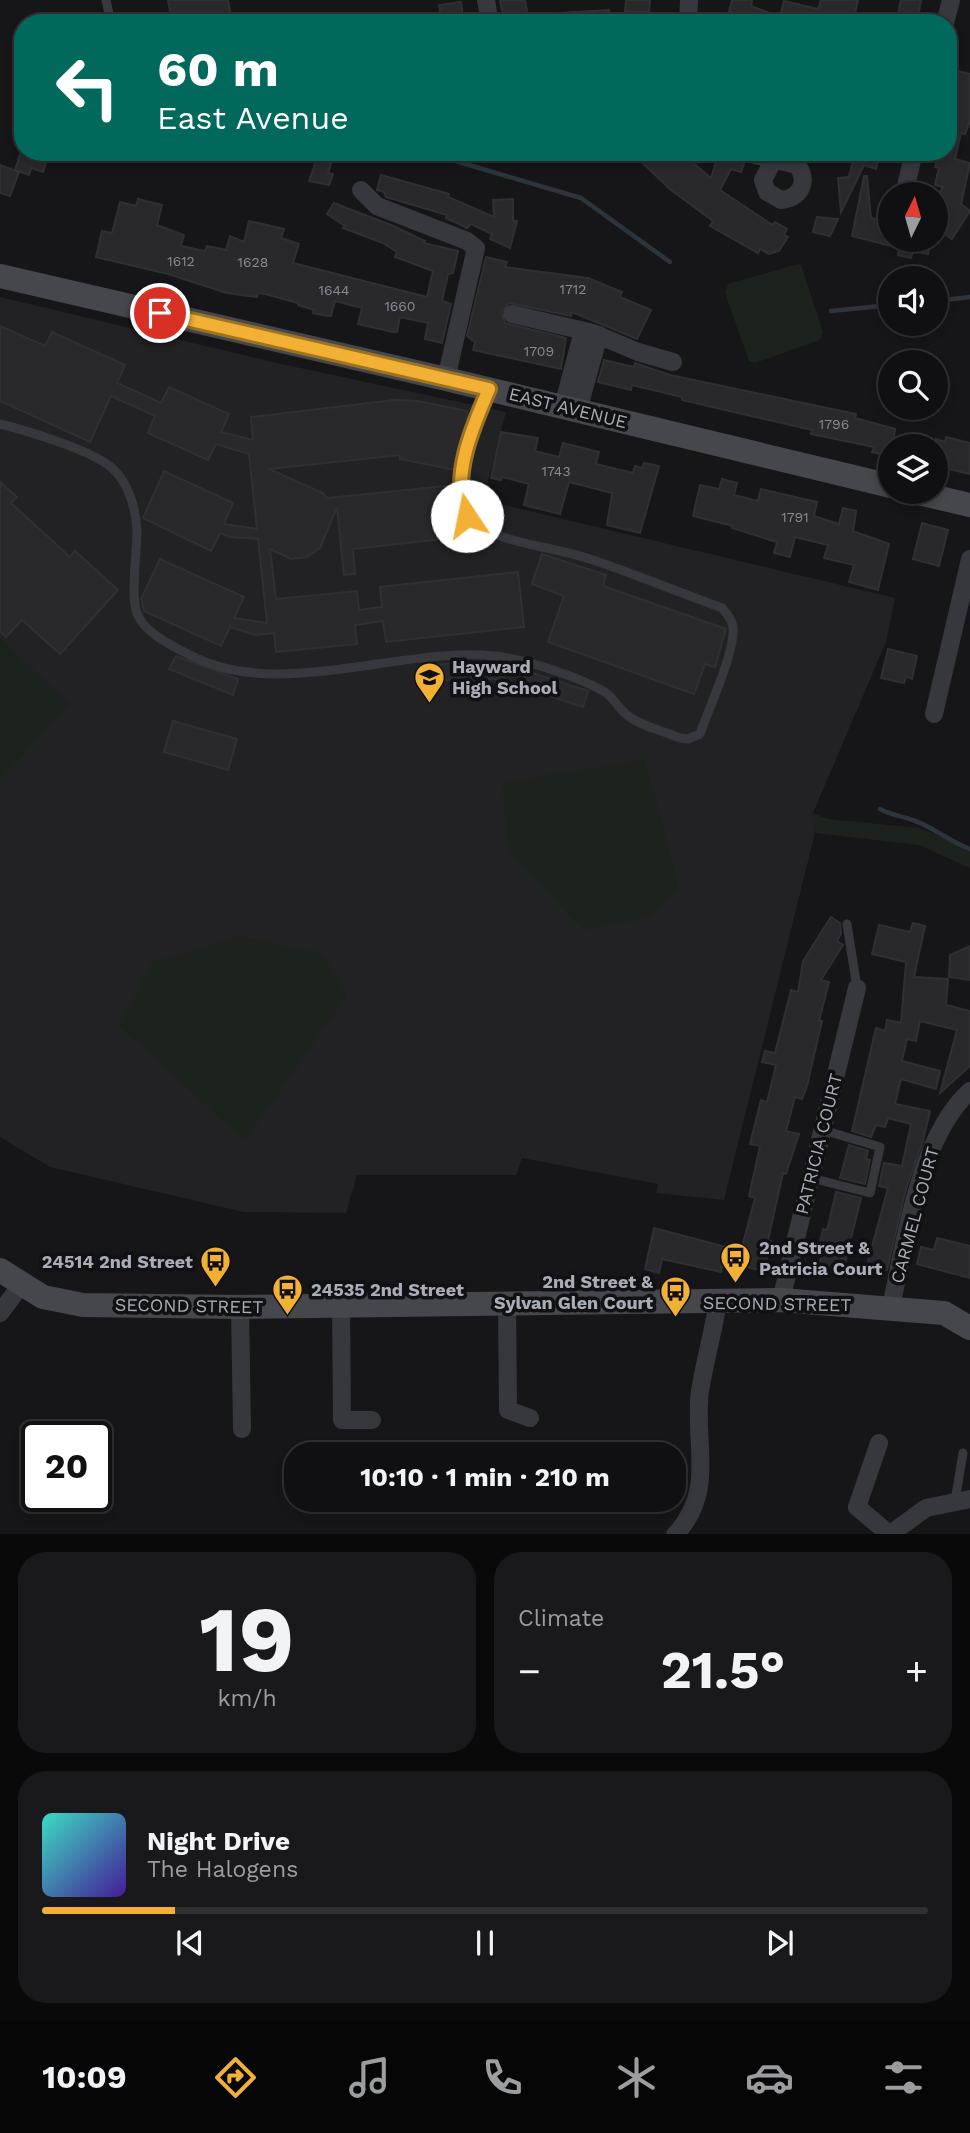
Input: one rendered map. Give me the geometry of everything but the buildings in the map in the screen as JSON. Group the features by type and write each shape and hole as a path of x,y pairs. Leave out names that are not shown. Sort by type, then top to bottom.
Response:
{"street":[{"path":"907,182 912,161"},
{"path":"361,190 377,206 467,241 476,248 446,379"},
{"name":"EAST AVENUE","path":"0,276 570,408 878,483"},
{"path":"512,314 591,333 638,352 673,362"},
{"path":"570,408 591,333"},
{"path":"948,500 970,505"},
{"path":"934,713 970,559"},
{"name":"PATRICIA COURT","path":"781,1300 857,988"},
{"name":"CARMEL COURT","path":"891,1307 927,1158 940,1127 970,1091"},
{"name":"SECOND STREET","path":"0,1270 43,1297 83,1304 240,1307 781,1300 944,1313 970,1328"},
{"path":"0,1313 21,1285"},
{"path":"675,1534 686,1522 702,1477 700,1394 718,1302"},
{"path":"507,1303 508,1410 530,1418"},
{"path":"341,1306 342,1420 372,1420"},
{"path":"240,1307 242,1429"},
{"path":"879,1443 857,1507 889,1534 926,1508 963,1500"}],"lane":[{"path":"0,424 68,446 112,468 132,498 136,527 135,610 142,622 166,642 196,658 226,669 280,673 458,655 496,656 590,684 608,694 628,716 680,738 688,739 700,734 719,687 734,629 730,618 722,608 588,559 498,535 479,527 467,516 461,502 460,485 474,425 489,389"},
{"path":"847,924 857,988"},
{"path":"811,1178 870,1193 880,1147 822,1130"},
{"path":"963,1500 964,1452"}],"shaded area":[{"path":"801,265 823,332 820,340 755,363 749,361 725,293 728,284"},
{"name":"Hayward High School","path":"0,297 277,363 506,412 483,500 895,598 886,642 813,813 815,833 724,1200 656,1193 658,1184 522,1158 516,1175 357,1175 346,1213 244,1212 50,1167 0,1137"},
{"path":"0,638 71,704 1,779 0,778"},
{"path":"645,759 679,886 652,917 584,930 509,854 502,783"},
{"path":"813,813 828,819 920,828 970,848 970,868 919,845 815,833"},
{"path":"240,936 324,954 347,996 245,1141 119,1026 151,963"}],"waterway":[{"path":"456,161 581,198 670,262"},
{"path":"948,300 970,297"},
{"path":"831,311 878,306"},
{"path":"880,809 920,823 970,849"}],"place":[{"name":"Hayward High School","path":"429,704"},
{"name":"2nd Street & Patricia Court","path":"736,1285"},
{"name":"24514 2nd Street","path":"216,1289"},
{"name":"24535 2nd Street","path":"288,1317"},
{"name":"2nd Street & Sylvan Glen Court","path":"676,1319"}],"route":[{"path":"160,313 489,389 474,425 460,485 461,502 467,516"}]}
